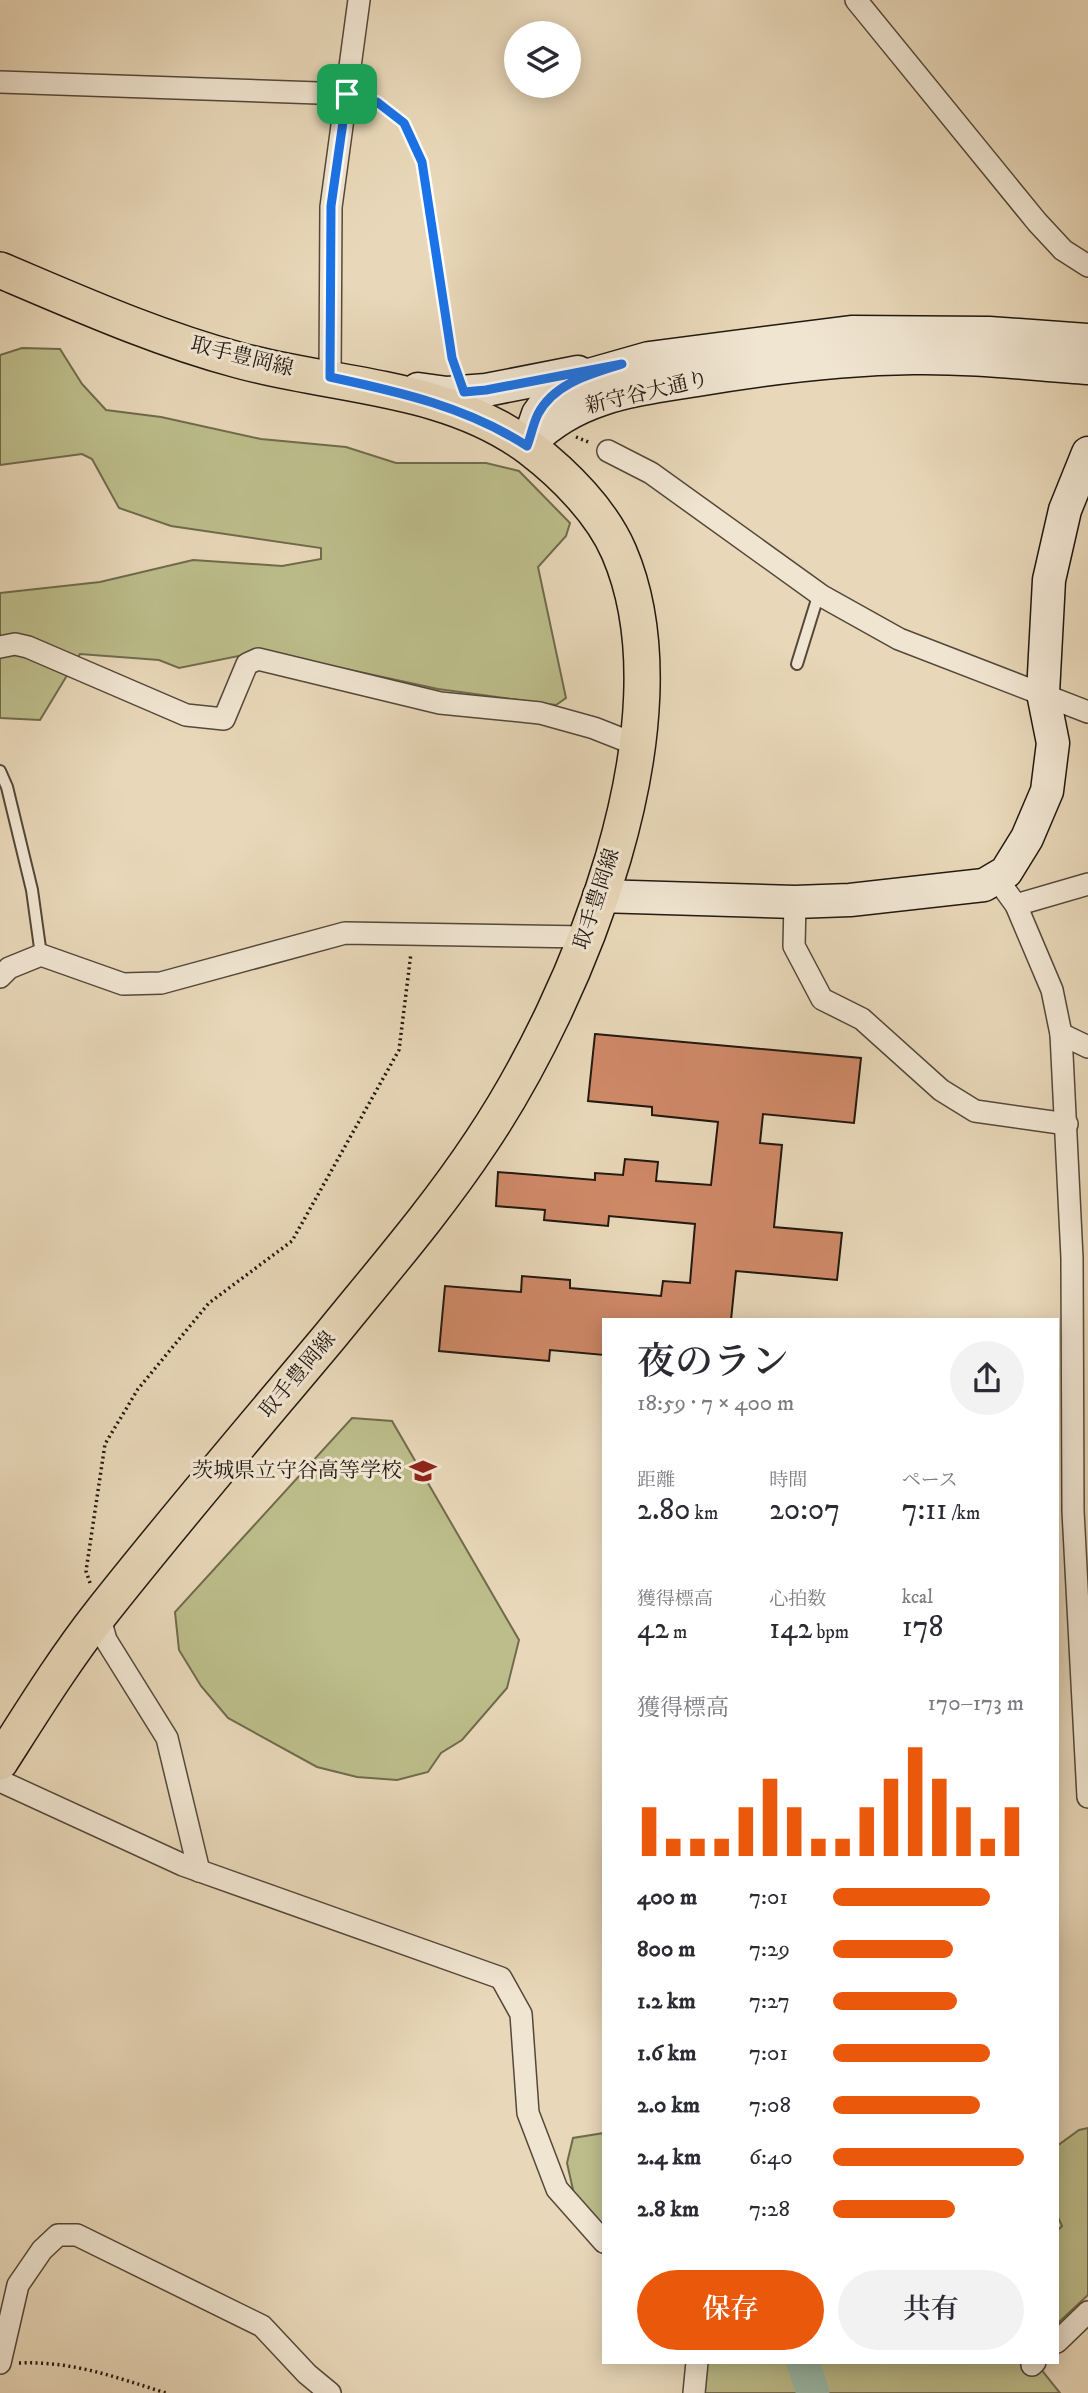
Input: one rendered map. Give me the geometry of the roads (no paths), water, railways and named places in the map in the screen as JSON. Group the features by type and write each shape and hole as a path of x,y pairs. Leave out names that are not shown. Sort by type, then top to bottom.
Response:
{"main road":[{"name":"取手豊岡線","path":"0,270 196,348 243,362 375,387 479,418 527,446 587,503 618,549 632,589 640,629 642,665 637,745 622,823 599,896 585,937 539,1043 483,1139 452,1184 99,1615 0,1762"}],"street":[{"path":"330,377 331,206 359,0"},
{"path":"856,0 1037,222 1063,250 1088,266"},
{"path":"0,82 347,94"},
{"name":"新守谷大通り","path":"527,446 538,414 554,392 582,377 622,364 743,344 851,332 989,333 1088,340"},
{"name":"新守谷大通り","path":"527,446 552,422 596,400 652,387 749,371 913,358 984,359 1088,368"},
{"path":"375,387 464,392 486,390 622,364"},
{"path":"608,451 650,473 819,593 899,639 1043,692 1088,712"},
{"path":"599,896 795,902 850,900 984,886 997,879 1016,860 1048,791 1053,743 1043,692 1049,580 1065,510 1088,453"},
{"path":"0,647 15,644 28,647 186,715 223,719 247,664 258,659 440,703 540,713 594,728 637,745"},
{"path":"997,879 1016,905 1052,989 1061,1034 1067,1125 1081,1514 1088,1797"},
{"path":"1016,905 1088,884"},
{"path":"795,902 794,946 822,999 862,1018 942,1090 975,1111 1067,1125"},
{"path":"0,977 9,968 41,955 123,984 161,984 345,933 585,937"},
{"path":"1061,1034 1088,1047"},
{"path":"99,1615 106,1640 167,1738 199,1871"},
{"path":"0,1781 199,1871 501,1978 521,2014 528,2113 557,2189 602,2240"},
{"path":"4,2364 18,2285 42,2250 58,2235 77,2235 262,2326 307,2374 330,2393"},
{"path":"1059,2340 1088,2312"},
{"path":"695,2393 697,2364"}],"lane":[{"path":"797,664 819,593"},
{"path":"0,771 7,787 32,890 41,955"}],"waterway":[{"path":"804,2364 813,2393"}],"place":[{"name":"茨城県立守谷高等学校","path":"423,1471"}]}
